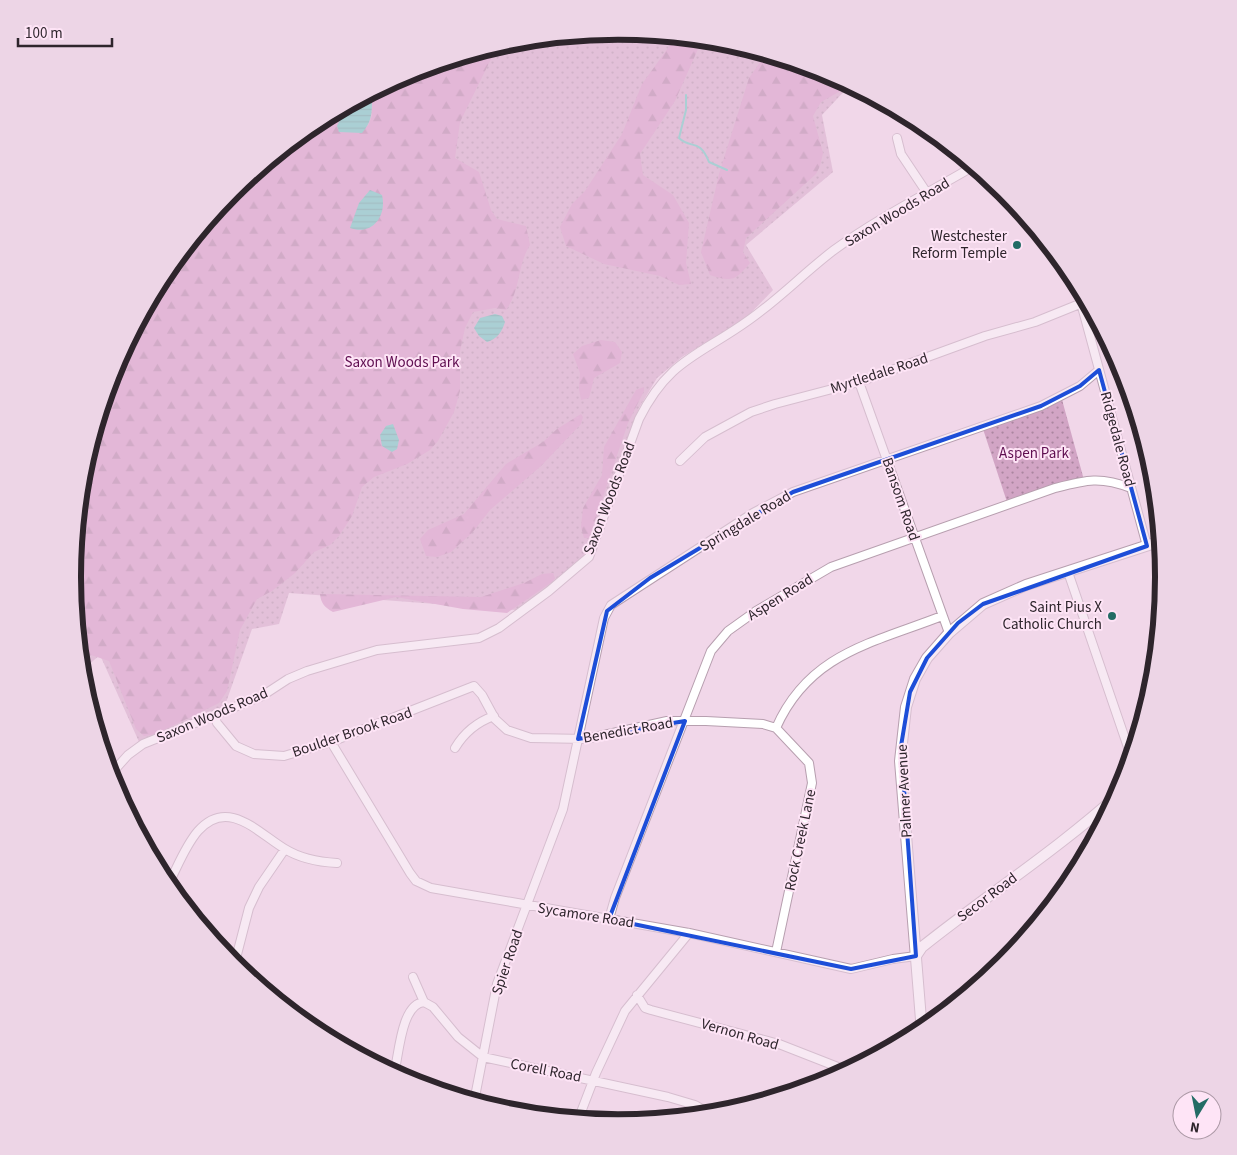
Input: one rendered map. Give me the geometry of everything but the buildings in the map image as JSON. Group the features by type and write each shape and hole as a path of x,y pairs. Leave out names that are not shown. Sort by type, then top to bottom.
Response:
{"main road":[{"name":"Palmer Avenue","path":"916,956 901,786 902,728 910,692 918,673 927,658 948,633 983,604 1026,585 1155,543"},
{"name":"Secor Road","path":"916,956 929,941 977,903 1076,832 1105,807"},
{"path":"916,956 921,1021"}],"street":[{"path":"897,138 901,154 927,193"},
{"name":"Saxon Woods Road","path":"116,768 128,755 143,744 262,696 288,679 307,672 377,650 479,638 499,628 549,591 589,557 639,419 649,399 664,379 688,358 759,313 835,250 968,169"},
{"name":"Myrtledale Road","path":"680,461 714,431 751,412 858,382 986,336 1035,322 1080,303"},
{"name":"Ridgedale Road","path":"1087,314 1099,370 1147,546"},
{"name":"Springdale Road","path":"578,739 604,618 611,605 754,513 793,492 1041,406 1080,386 1099,370"},
{"name":"Bansom Road","path":"858,382 888,458 942,616"},
{"name":"Aspen Road","path":"609,919 711,651 728,631 756,611 832,567 1055,488 1089,479 1116,482 1131,488"},
{"path":"1068,572 1128,747"},
{"path":"776,728 798,690 819,669 852,651 942,616 948,633"},
{"name":"Boulder Brook Road","path":"214,715 217,724 236,746 254,754 284,756 331,742 474,686"},
{"name":"Benedict Road","path":"474,686 482,695 494,716 507,730 519,735 578,739 653,724 685,721 763,724 776,728"},
{"path":"455,748 470,729 494,716"},
{"name":"Rock Creek Lane","path":"776,728 809,764 812,783 776,952"},
{"name":"Spier Road","path":"475,1096 497,984 563,809 578,739"},
{"name":"Sycamore Road","path":"331,742 416,881 431,888 689,933 851,969 893,958 916,956"},
{"path":"173,877 198,832 215,819 232,817 248,822 286,850 309,860 337,863"},
{"path":"236,956 249,908 259,887 286,850"},
{"path":"581,1114 617,1026 637,995 689,933"},
{"name":"Corell Road","path":"413,977 424,1002 433,1007 458,1037 483,1057 594,1080 694,1105 700,1108"},
{"name":"Vernon Road","path":"637,995 645,1008 778,1044 839,1067"},
{"path":"396,1066 405,1019 411,1007 416,1003 424,1002"}],"highlighted area":[{"path":"1099,370 1147,546 983,604 958,623 927,658 910,692 901,746 916,956 851,969 609,919 685,721 578,739 607,611 650,578 793,492 1041,406 1080,386"}],"green space":[{"name":"Saxon Woods Park","path":"583,41 654,41 723,50 758,58 845,90 822,115 833,172 746,245 773,290 745,319 682,357 657,378 639,408 589,550 563,577 516,610 289,593 279,624 252,629 224,708 140,744 100,655 88,665 82,613 82,542 91,473 99,438 122,372 136,340 153,309 192,250 238,197 291,151 350,112 381,95 413,81 479,58 514,50"},
{"path":"672,43 699,46 675,101 640,154 643,175 673,195 689,223 686,263 691,284 679,285 660,276 604,264 566,246 560,227 572,204 585,191 622,134 642,84"},
{"path":"492,55 460,122 455,158 479,172 491,210 497,219 526,226 530,245 523,261 517,286 506,310 495,308 473,312 465,328 460,351 460,391 454,412 438,441 430,450 407,464 374,477 362,487 352,516 339,536 330,545 314,552 295,573 272,591 257,599 240,630 227,691 219,703 156,734 144,736 136,729 109,661 91,655 87,658 82,613 82,542 86,507 99,438 110,405 136,340 153,309 192,250 214,223 264,173 291,151 345,115 368,126 372,116 372,101 413,81"},
{"path":"762,59 843,89 821,102 813,116 823,153 816,174 746,238 743,252 750,263 737,277 723,279 710,275 701,252 719,174 749,78"},
{"path":"601,340 615,342 622,352 620,363 594,378 589,398 581,400 579,389 580,373 573,354 582,346"},
{"path":"644,387 644,391 628,423 589,538 584,538 581,527 583,508 602,475 604,447 636,390"},
{"name":"Aspen Park","path":"1061,396 1084,480 1008,505 982,426"},
{"path":"581,414 583,417 581,424 541,466 490,510 472,533 451,552 437,557 426,556 420,539 428,530 464,514 506,464 543,442 557,429"},
{"path":"553,573 555,578 552,582 507,613 463,609 396,597 333,612 321,600 320,594 481,597 524,583 542,574"}],"shaded area":[{"path":"372,101 370,118 362,133 339,132 337,126 342,117"},
{"path":"370,190 382,195 383,202 380,216 372,226 365,229 350,228 359,203"},
{"path":"495,314 502,316 505,322 499,335 487,342 479,336 474,328 480,318"},
{"path":"393,424 399,440 397,449 392,452 382,446 380,435 386,426"}],"waterway":[{"path":"686,95 686,110 679,138 702,149 709,162 727,170"}],"place":[{"name":"Westchester Reform Temple","path":"1017,245"},
{"name":"Saint Pius X Catholic Church","path":"1112,616"}]}
